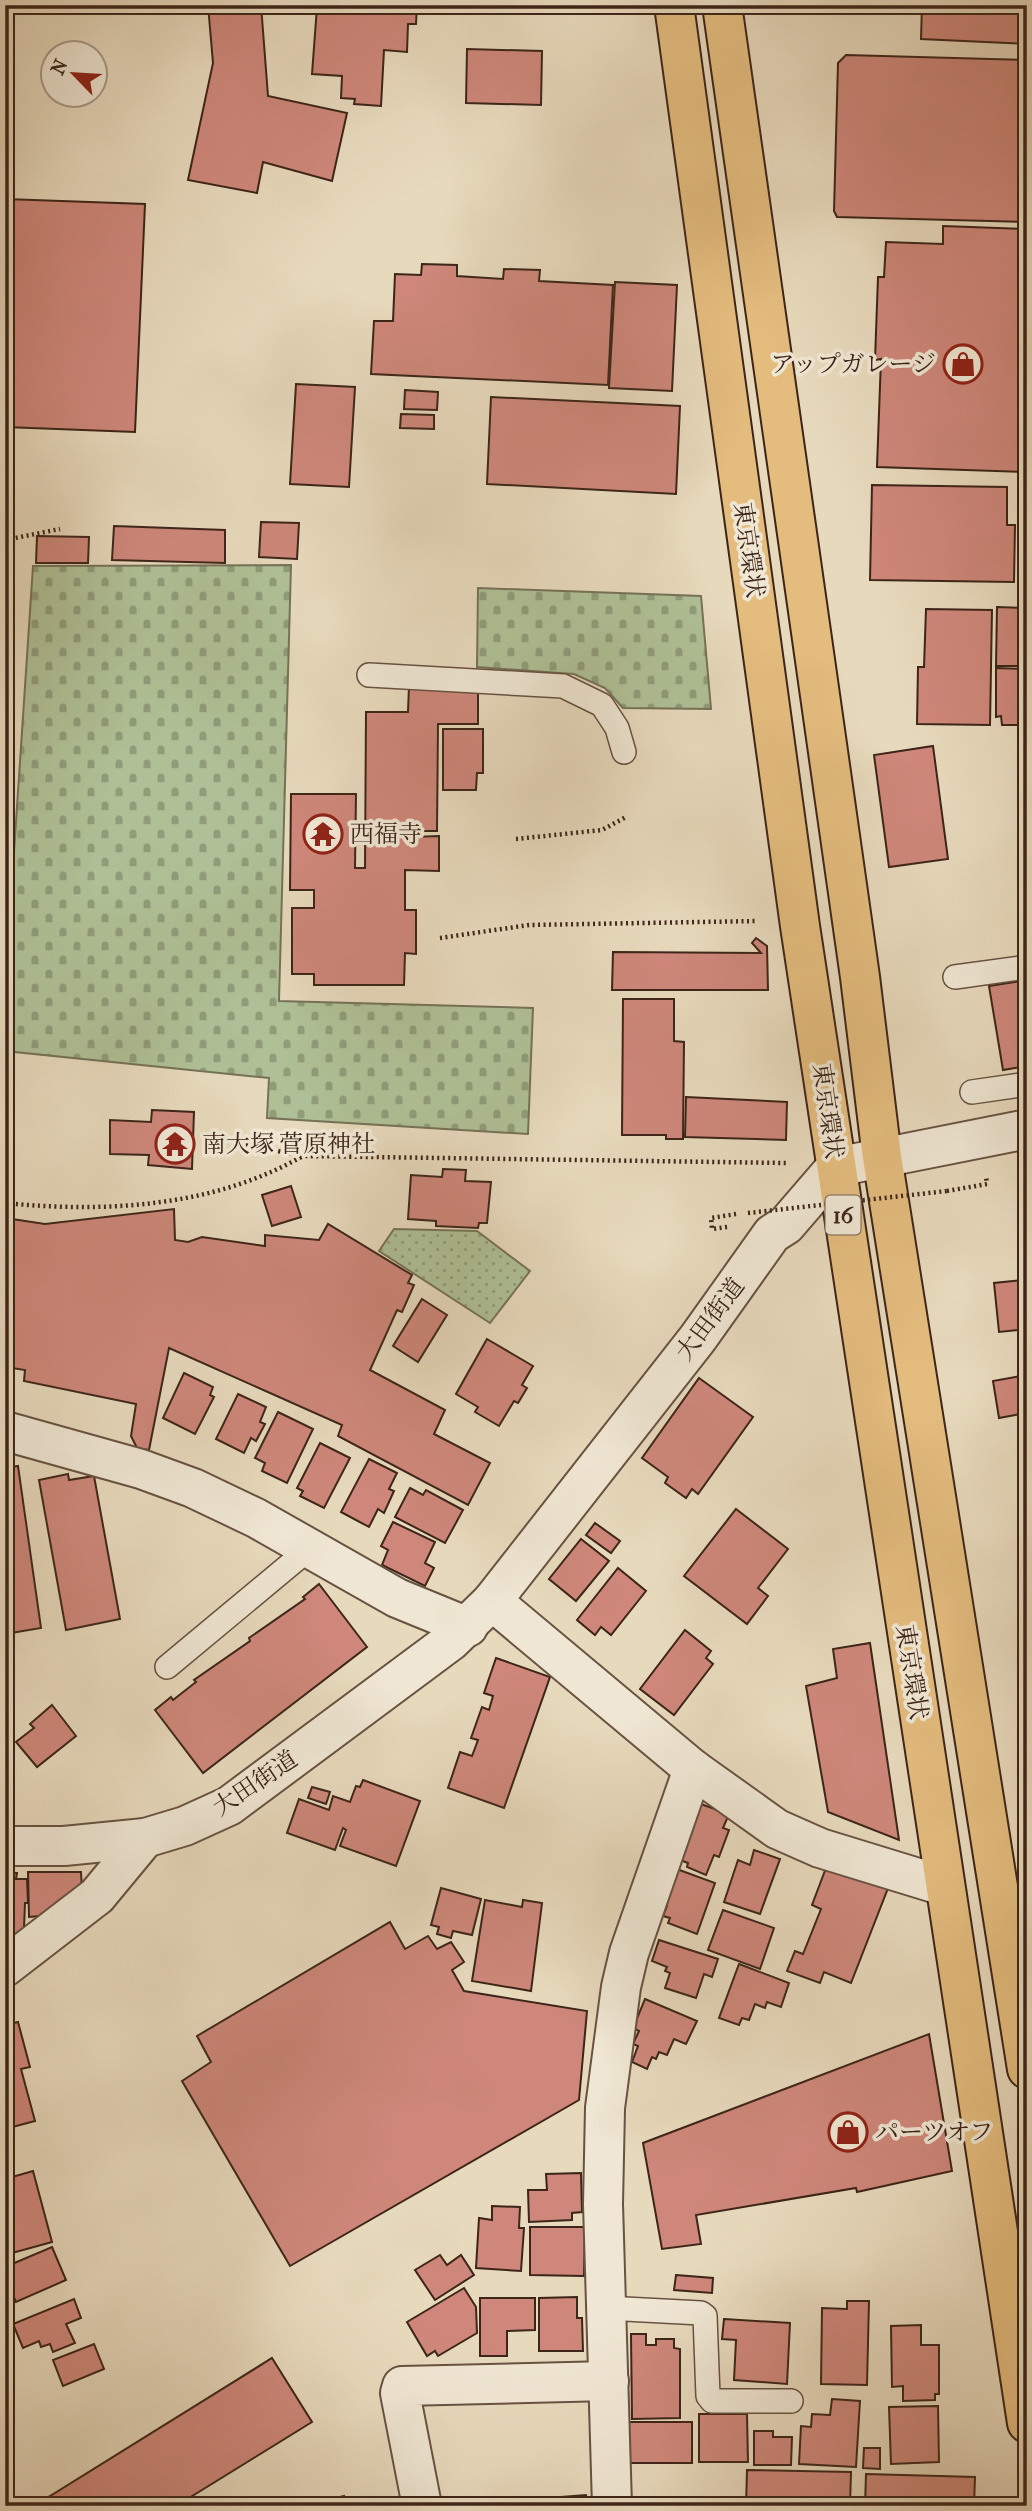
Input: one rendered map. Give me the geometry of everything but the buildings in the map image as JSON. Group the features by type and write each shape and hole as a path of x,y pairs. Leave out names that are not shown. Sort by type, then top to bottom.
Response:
{"highway":[{"name":"東京環状","path":"674,5 836,1167 1027,2423"},
{"name":"東京環状","path":"722,5 860,977 882,1157 1023,2017 1027,2069"}],"street":[{"path":"836,1167 1027,1129"},
{"name":"大田街道","path":"5,1846 64,1846 145,1838 185,1826 229,1806 480,1614 698,1338 772,1234 786,1225 836,1167"},
{"path":"5,1431 141,1469 193,1488 310,1548 397,1598 480,1614 777,1829 820,1848 944,1886"},
{"path":"612,2506 603,2204 605,2108 621,1987 629,1953 693,1769"},
{"path":"5,1968 97,1896 145,1838"},
{"path":"422,2506 400,2393 402,2386 609,2381"}],"lane":[{"path":"369,675 563,686 602,705 617,728 624,752"},
{"path":"955,977 1027,967"},
{"path":"972,1092 1027,1084"},
{"path":"167,1667 310,1548"},
{"path":"606,2308 701,2313 705,2316 708,2396 712,2401 791,2401"}],"path":[{"path":"5,540 60,529"},
{"path":"516,839 602,830 626,817"},
{"path":"440,938 529,925 760,921"},
{"path":"235,1143 304,1156 793,1163"},
{"path":"5,1203 60,1209 211,1195 274,1172 304,1156"},
{"path":"748,1213 947,1191"}],"green space":[{"path":"291,565 279,1001 533,1008 528,1134 267,1118 269,1078 5,1051 5,939 10,912 33,566"},
{"path":"478,588 701,596 711,709 623,708 605,688 574,674 477,667"},
{"path":"394,1229 477,1231 530,1271 490,1323 379,1251"}],"place":[{"name":"アップガレージ","path":"963,364"},
{"name":"西福寺","path":"323,834"},
{"name":"南大塚 菅原神社","path":"175,1144"},
{"name":"パーツオフ","path":"848,2132"}]}
